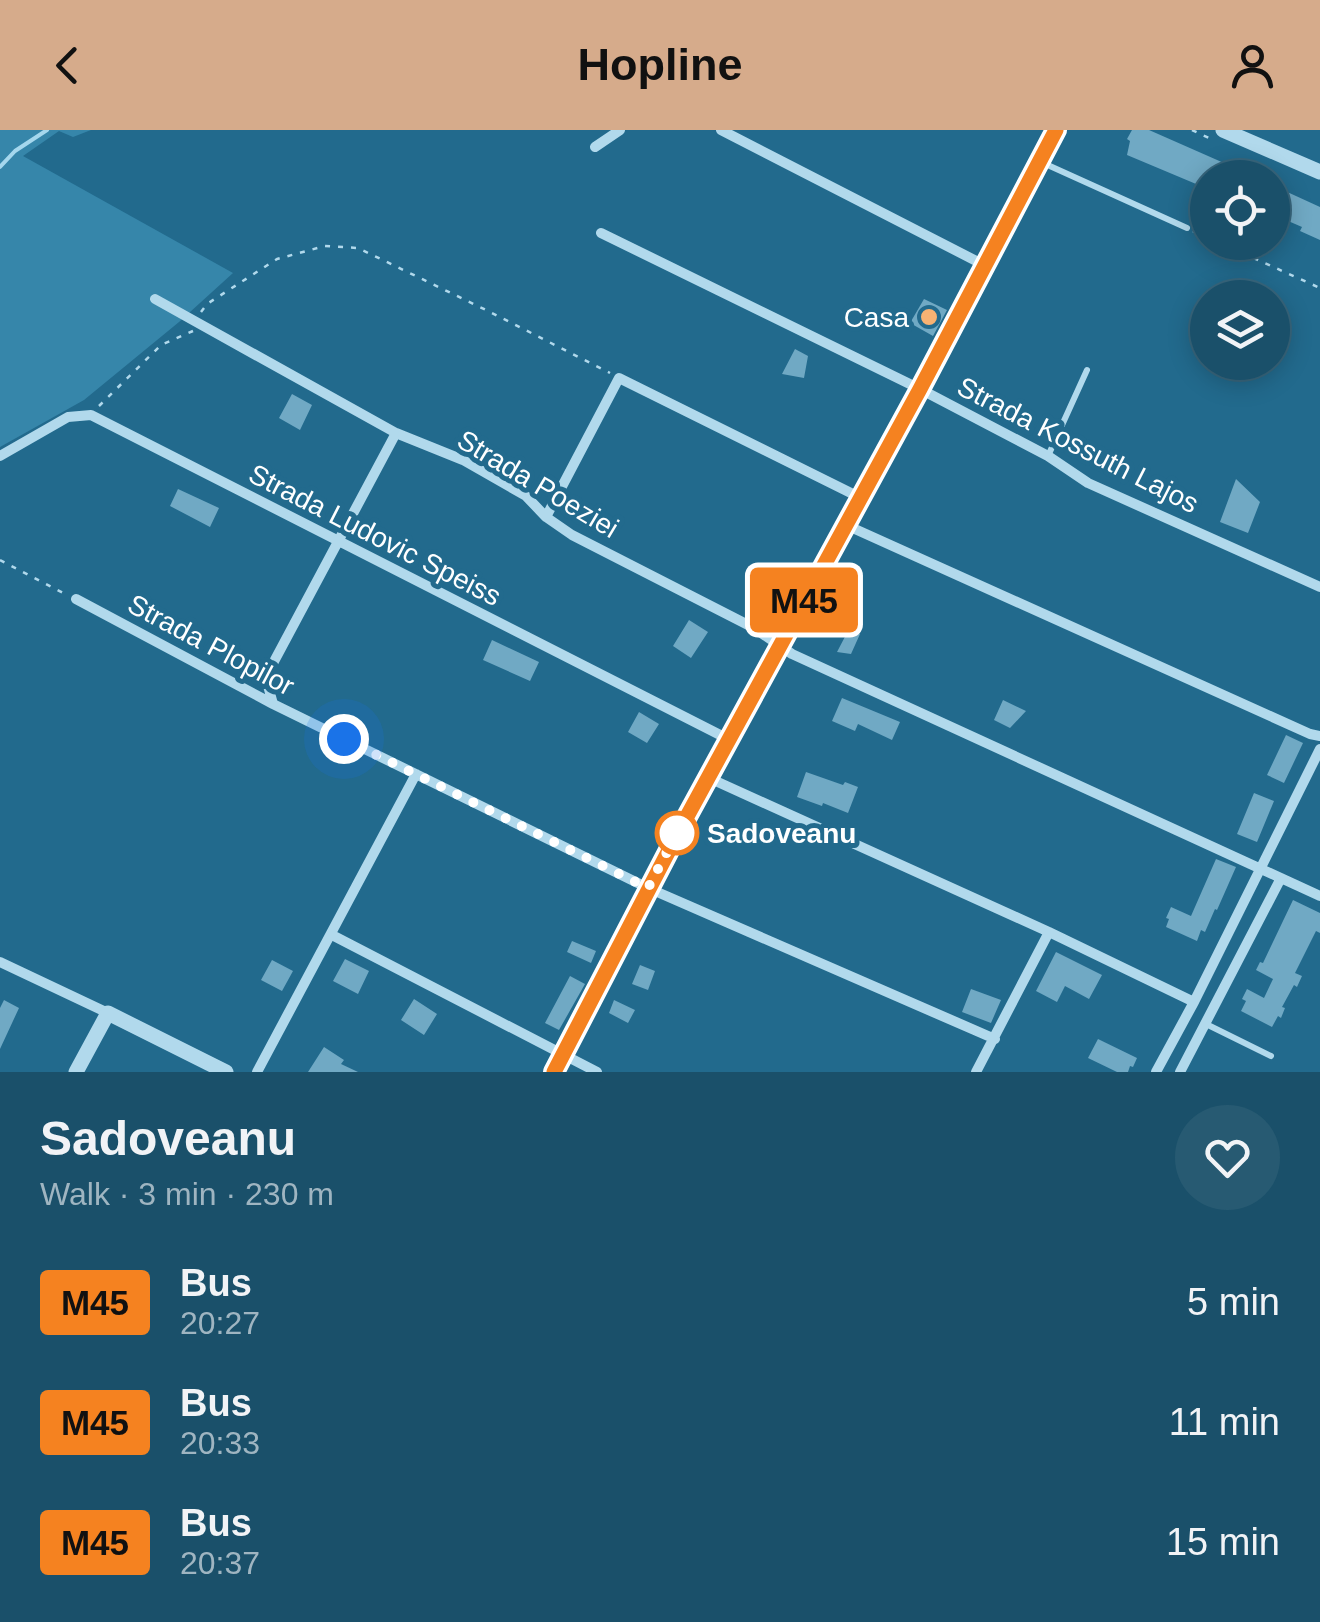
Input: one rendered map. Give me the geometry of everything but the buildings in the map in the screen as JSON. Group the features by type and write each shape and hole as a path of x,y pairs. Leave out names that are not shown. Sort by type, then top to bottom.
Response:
{"street":[{"path":"595,147 620,130"},
{"path":"721,130 986,266"},
{"path":"554,1072 648,888 920,389 1056,130"},
{"path":"1223,130 1320,172"},
{"name":"Strada Kossuth Lajos","path":"601,233 920,389 1048,456 1088,483 1319,585"},
{"name":"Strada Poeziei","path":"155,300 396,432 463,460 526,496 546,517 572,535 754,628 792,654 1320,896"},
{"path":"546,517 620,378 861,498"},
{"path":"0,456 68,417 91,415"},
{"name":"Strada Ludovic Speiss","path":"91,415 730,740"},
{"path":"273,704 267,682 270,669 396,432"},
{"path":"846,525 1320,736"},
{"name":"Strada Plopilor","path":"76,600 273,704 648,888 995,1039"},
{"path":"1156,1072 1320,748"},
{"path":"257,1072 416,774"},
{"path":"709,778 1194,1002"},
{"path":"1180,1072 1281,878"},
{"path":"976,1072 1049,932"},
{"path":"332,934 597,1072"},
{"path":"0,962 226,1072"},
{"path":"76,1072 108,1013"},
{"path":"1187,1015 1205,1024"}],"lane":[{"path":"1040,161 1187,228"},
{"path":"1048,456 1086,370"},
{"path":"1205,1024 1271,1056"}],"path":[{"path":"91,415 160,345 199,324 207,304 276,260 326,246 358,248 620,378"},
{"path":"1258,260 1320,288"},
{"path":"0,560 76,600"}],"shaded area":[{"path":"0,130 91,130 73,137 59,131 23,156 233,273 84,400 0,447"}],"waterway":[{"path":"0,167 15,151 47,130"}],"bus line":[{"name":"M45","path":"554,1072 596,986 1056,130"}],"place":[{"name":"Casa","path":"929,317"},
{"name":"Sadoveanu","path":"677,833"}],"route":[{"path":"344,739 648,888 677,833"}]}
